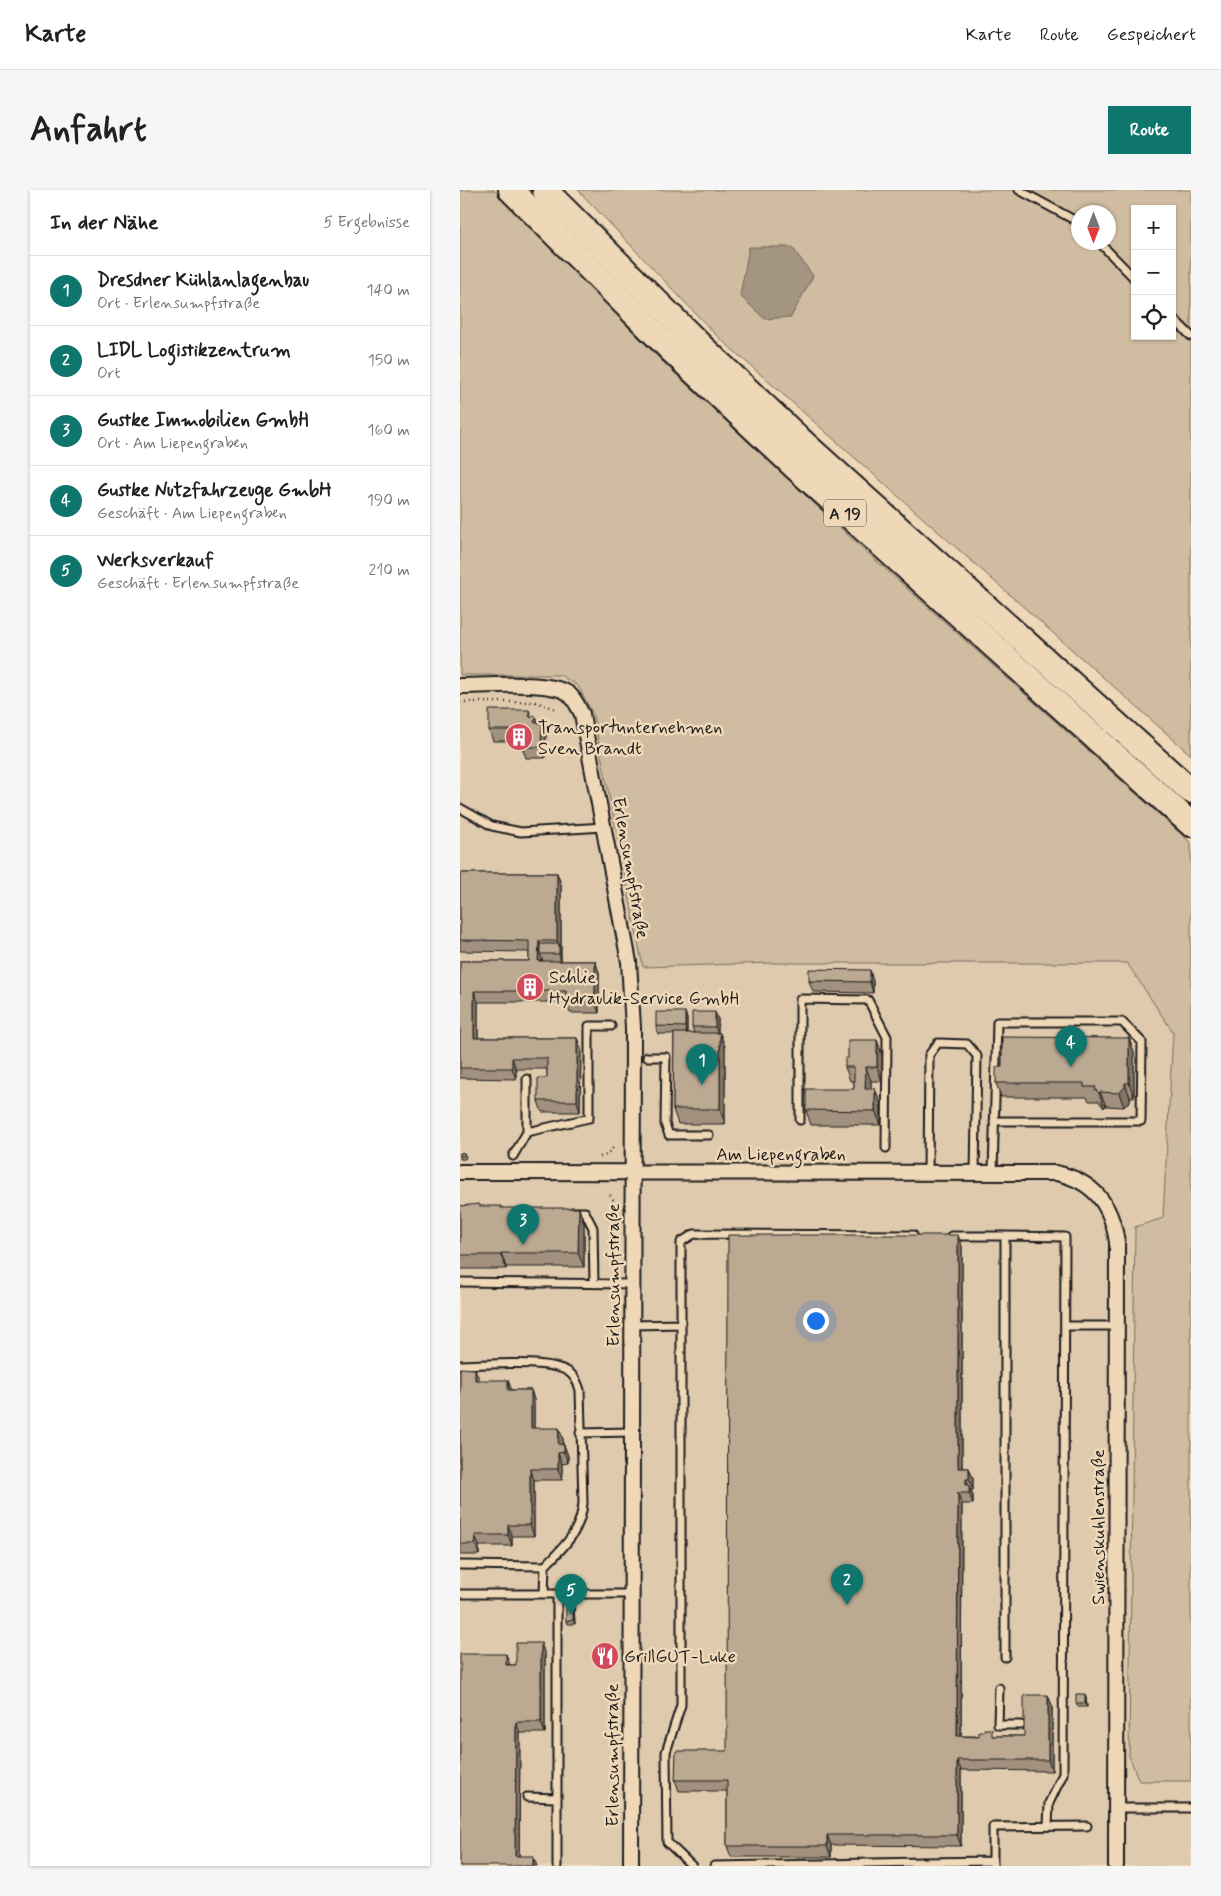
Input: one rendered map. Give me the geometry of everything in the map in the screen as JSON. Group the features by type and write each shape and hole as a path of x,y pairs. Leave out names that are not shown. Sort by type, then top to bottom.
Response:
{"highway":[{"name":"A 19","path":"511,190 671,350 795,467 1191,824"},
{"name":"A 19","path":"545,190 701,346 807,446 1191,791"}],"street":[{"name":"Erlensumpfstraße","path":"460,686 547,686 568,693 574,699 582,714 629,962 632,989 631,1866"},
{"name":"Am Liepengraben","path":"460,1172 1056,1173 1073,1177 1097,1193"},
{"name":"Swienskuhlenstraße","path":"1097,1193 1108,1210 1117,1242 1116,1866"}],"lane":[{"path":"1019,190 1071,218"},
{"path":"1107,250 1131,275"},
{"path":"1176,321 1191,336"},
{"path":"460,808 492,826 521,832 604,827"},
{"path":"800,1120 800,998 868,1000 887,1036 886,1148"},
{"path":"993,1174 994,1121 997,1022 1122,1022 1142,1042 1141,1121 994,1121"},
{"path":"527,1132 589,1118 589,1026 612,1026"},
{"path":"928,1174 929,1055 938,1043 967,1044 977,1056 976,1174"},
{"path":"648,1057 666,1057 665,1124 669,1135 709,1135"},
{"path":"513,1156 527,1132 527,1079"},
{"path":"566,1212 586,1212 593,1228 594,1284"},
{"path":"692,1866 668,1842 667,1833 666,1752 681,1705 681,1242 694,1234 917,1235"},
{"path":"946,1236 1065,1237 1063,1774 1048,1803 1048,1826"},
{"path":"1005,1236 1005,1657"},
{"path":"460,1282 632,1284"},
{"path":"632,1325 681,1324"},
{"path":"1066,1326 1117,1326"},
{"path":"460,1365 544,1365 558,1367 570,1373 577,1381 580,1390 582,1514 573,1536 545,1566 544,1594"},
{"path":"580,1433 632,1432"},
{"path":"460,1565 545,1566"},
{"path":"460,1594 632,1594"},
{"path":"557,1594 557,1866"},
{"path":"999,1688 998,1725 1021,1725"},
{"path":"527,1797 557,1798"},
{"path":"1116,1808 1191,1808"},
{"path":"714,1866 993,1864 993,1827 1087,1826"}],"path":[{"path":"460,702 536,702 558,710"},
{"path":"600,1157 615,1146"}],"shaded area":[{"path":"460,190 494,190 664,363 851,538 1191,843 1191,1781 1139,1781 1129,1756 1135,1227 1163,1218 1173,1032 1127,963 773,963 643,967 593,714 578,686 560,675 460,675"},
{"path":"578,190 1191,190 1191,755 717,336"},
{"path":"749,247 792,247 813,276 791,317 765,319 740,296"},
{"path":"460,675 560,675 578,686 593,714 643,967 773,963 1127,963 1173,1032 1163,1218 1135,1227 1129,1756 1139,1781 1191,1781 1191,1866 460,1866"}],"building":[{"path":"489,710 529,710 531,718 534,715 537,718 534,721 535,723 542,723 541,747 522,747 522,738 514,730 489,730"},
{"name":"Schlie Hydraulik-Service GmbH","path":"460,873 557,873 557,941 539,941 538,961 595,961 595,1002 566,1002 566,991 474,991 474,1038 577,1038 577,1101 538,1101 538,1078 547,1078 547,1058 512,1058 512,1068 460,1068 460,961 529,961 529,941 460,940"},
{"path":"540,944 559,944 559,954 540,954"},
{"path":"809,969 870,970 870,982 809,981"},
{"path":"656,1012 685,1012 685,1027 656,1026"},
{"path":"692,1012 715,1012 715,1027 692,1027"},
{"path":"674,1033 720,1033 720,1109 673,1109"},
{"path":"1002,1037 1129,1038 1129,1083 1125,1083 1125,1087 1119,1093 1099,1093 1095,1089 1096,1087 1084,1087 1084,1083 996,1083 996,1067 1002,1067"},
{"path":"848,1040 877,1040 877,1067 866,1067 865,1089 875,1089 875,1111 806,1110 806,1089 854,1089 854,1067 845,1067 845,1058 848,1058"},
{"path":"479,1204 479,1206 501,1206 501,1208 579,1208 578,1253 460,1255 460,1206"},
{"path":"728,1235 958,1235 958,1468 969,1468 969,1479 966,1479 966,1485 969,1485 969,1493 958,1493 957,1736 979,1737 979,1732 984,1732 984,1729 992,1729 992,1736 1024,1736 1024,1695 1048,1695 1048,1760 957,1760 957,1835 827,1835 827,1846 727,1846 727,1780 675,1780 676,1751 727,1751"},
{"path":"460,1368 475,1369 475,1380 508,1380 508,1390 531,1390 531,1428 559,1428 558,1444 564,1445 564,1452 558,1453 558,1469 530,1469 530,1525 508,1525 508,1535 475,1535 475,1544 460,1544"},
{"path":"566,1602 573,1602 573,1620 566,1621"},
{"path":"516,1643 541,1643 541,1722 516,1722 515,1856 533,1856 533,1866 460,1866 460,1654 506,1654 506,1665 516,1665"},
{"path":"598,1648 610,1648 610,1656 598,1656"},
{"path":"1076,1694 1085,1694 1085,1703 1076,1703"}],"place":[{"name":"Transportunternehmen Sven Brandt","path":"519,737"},
{"name":"Schlie Hydraulik-Service GmbH","path":"530,987"},
{"name":"Gustke Nutzfahrzeuge GmbH","path":"1071,1067"},
{"name":"Dresdner Kühlanlagenbau","path":"702,1085"},
{"name":"Gustke Immobilien GmbH","path":"523,1245"},
{"name":"LIDL Logistikzentrum","path":"847,1605"},
{"name":"Werksverkauf","path":"571,1615"},
{"name":"GrillGUT-Luke","path":"605,1656"}]}
